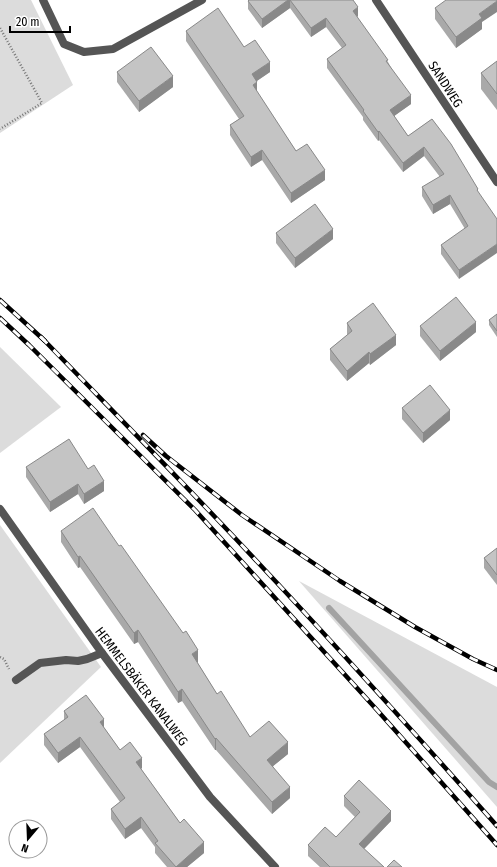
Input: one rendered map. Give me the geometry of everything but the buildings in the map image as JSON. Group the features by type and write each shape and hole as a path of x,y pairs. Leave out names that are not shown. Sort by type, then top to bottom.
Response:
{"street":[{"path":"43,0 64,44 84,52 113,49 202,0"},
{"name":"SANDWEG","path":"376,0 497,182"},
{"name":"HEMMELSBÄKER KANALWEG","path":"0,509 102,653 210,797 275,867"},
{"path":"16,680 40,663 66,660 78,661 102,653"}],"path":[{"path":"0,28 42,103 0,129"}],"shaded area":[{"path":"0,0 31,0 73,85 0,133"},
{"path":"0,347 61,407 0,453"},
{"path":"0,525 101,667 0,763"},
{"path":"299,581 497,687 497,807"}],"waterway":[{"path":"329,608 489,782 497,787"}],"railway":[{"path":"0,300 45,341"},
{"path":"0,318 195,510 377,710 497,845"},
{"path":"41,337 194,495 287,594 393,709 497,826"},
{"path":"143,435 166,456 242,515 340,581 415,627 473,659 497,670"}]}
